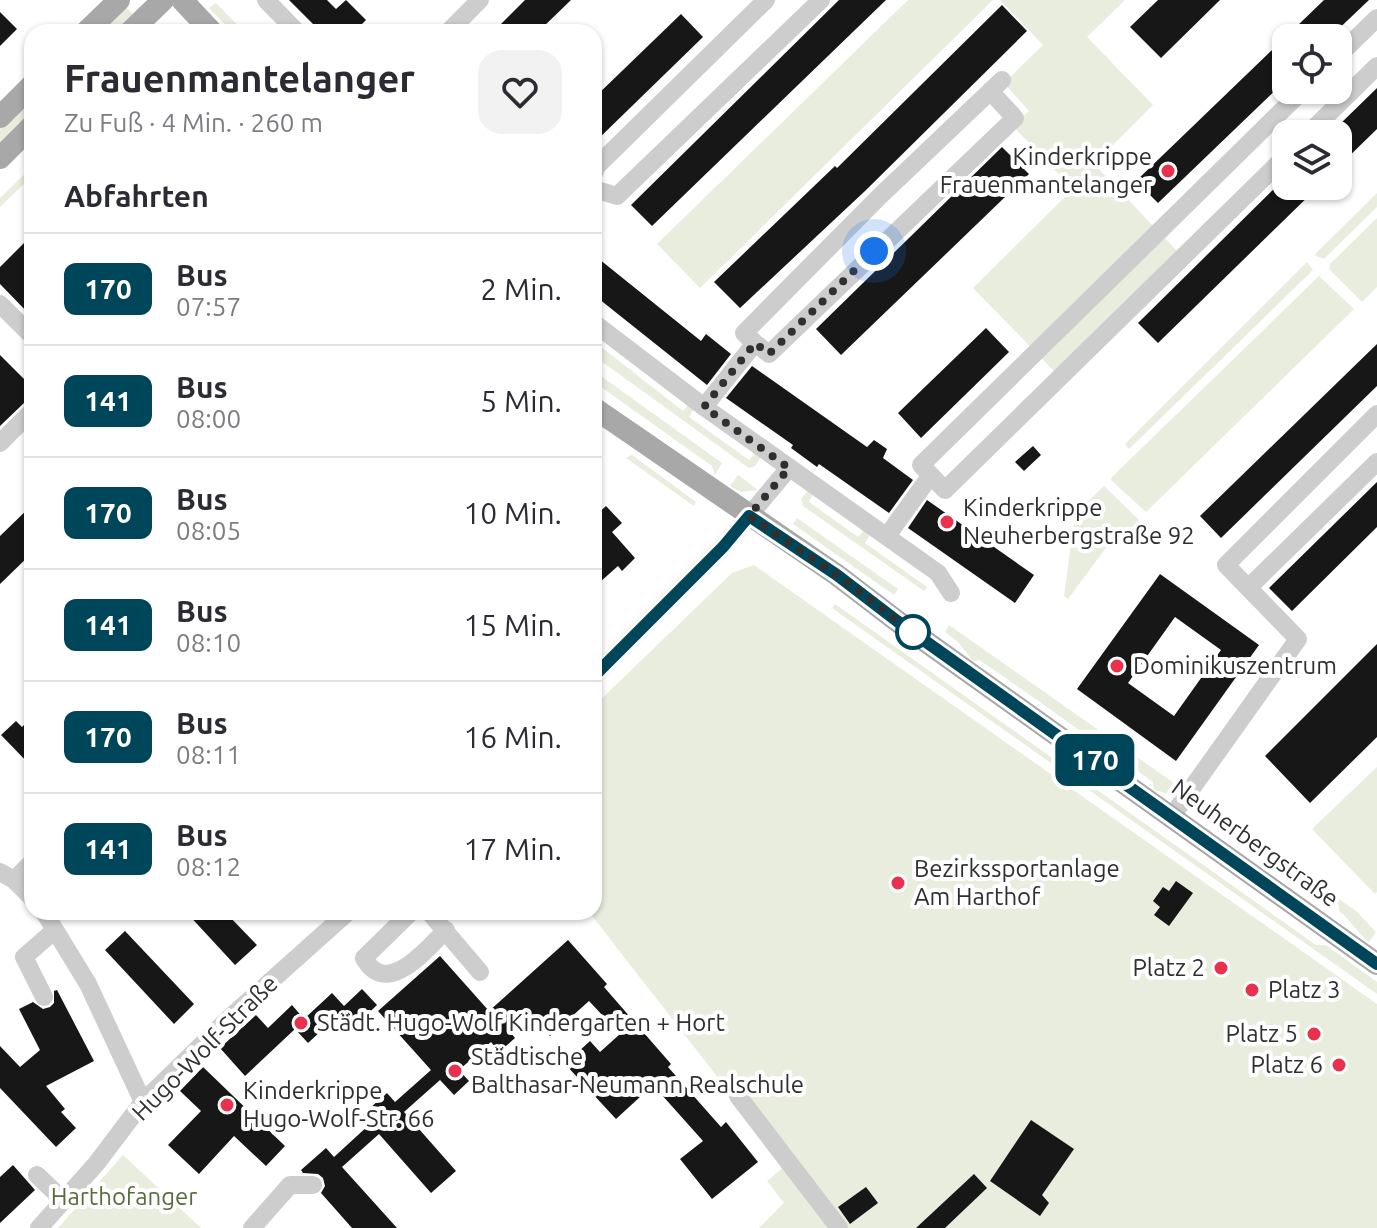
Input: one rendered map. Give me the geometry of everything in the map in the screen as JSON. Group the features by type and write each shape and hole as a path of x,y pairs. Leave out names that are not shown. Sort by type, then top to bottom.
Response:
{"main road":[{"path":"94,24 119,0"},
{"path":"138,24 163,0"},
{"path":"182,0 204,24"},
{"path":"0,117 24,93"},
{"path":"0,158 24,134"},
{"name":"Neuherbergstraße","path":"602,414 837,575 1377,964"}],"street":[{"path":"266,0 289,24"},
{"path":"456,24 480,0"},
{"path":"602,161 766,0"},
{"path":"602,191 617,196 821,0"},
{"path":"1352,42 1377,18"},
{"path":"1322,120 1377,66"},
{"path":"996,85 1015,118 769,354 744,333 774,302 880,196 996,85"},
{"path":"1272,170 945,490 921,465 1289,104"},
{"path":"1244,149 1268,174"},
{"path":"1096,293 1121,318"},
{"path":"774,302 798,326"},
{"path":"0,304 24,328"},
{"path":"602,329 704,407 938,573 951,593"},
{"path":"704,407 755,343"},
{"path":"1023,365 1047,391"},
{"path":"1172,816 1298,639 1226,565 1377,414"},
{"path":"0,443 24,419"},
{"path":"1248,588 1377,462"},
{"path":"602,666 644,612 723,547 789,468"},
{"path":"887,536 931,475"},
{"path":"7,876 24,891"},
{"path":"49,920 88,984 143,1102"},
{"name":"Hugo-Wolf-Straße","path":"39,1228 110,1147 143,1102 225,1022 339,920"},
{"path":"403,920 364,958 369,968 377,973 395,973 411,964 446,930"},
{"path":"437,920 480,972"},
{"path":"44,997 24,957 55,930"},
{"path":"738,1096 839,1228"},
{"path":"37,1175 64,1201"},
{"path":"252,1228 290,1185 313,1185"}],"green space":[{"path":"908,0 993,0 700,288 657,244"},
{"path":"1000,0 1125,0 1087,37 1153,105 1094,164 1180,254 1057,374 973,288 1073,189 1013,126 1029,111 1004,83 1043,45"},
{"path":"216,3 236,24 224,24 209,8"},
{"path":"126,7 133,14 123,24 106,24"},
{"path":"24,105 24,121 0,145 0,128"},
{"path":"24,175 24,184 0,207 0,198"},
{"path":"1377,193 1377,207 1324,259 1314,255"},
{"path":"1377,218 1377,287 1362,302 1329,269 1330,264"},
{"path":"1307,262 1313,270 1129,449 1125,444"},
{"path":"1319,276 1354,309 1146,512 1111,480 1112,477"},
{"path":"602,348 683,411 690,403 695,407 689,417 749,460 756,452 762,456 755,466 749,468 602,362"},
{"path":"602,377 722,463 715,475 712,466 602,388"},
{"path":"632,455 696,502 694,506 626,458"},
{"path":"738,475 758,490 741,492 730,486"},
{"path":"1104,486 1139,520 1122,538 1116,534 1068,599 1064,596 1075,514"},
{"path":"809,489 814,492 809,502 858,537 865,529 871,533 865,543 927,587 924,591 803,506 801,499"},
{"path":"797,518 898,589 894,595 793,524"},
{"name":"Bezirkssportanlage Am Harthof","path":"754,565 1377,1004 1377,1228 759,1228 784,1203 767,1181 786,1165 595,920 602,920 602,698 732,573"},
{"path":"835,604 1316,945 1326,945 1377,982 1377,994 832,608"},
{"path":"949,625 1181,788 1169,794 1154,790 1153,782 1000,674 979,660 973,661 958,642 945,632"},
{"path":"1377,767 1377,892 1375,894 1312,829"},
{"path":"1196,798 1356,911 1376,932 1369,942 1339,911 1339,905 1211,816 1205,817"},
{"name":"Harthofanger","path":"123,1155 201,1228 58,1228"}],"building":[{"path":"289,0 327,0 336,9 346,0 366,20 362,24 313,24"},
{"path":"525,0 571,0 546,24 501,24"},
{"path":"839,0 886,0 652,226 631,205"},
{"path":"1158,0 1220,0 1161,58 1130,27"},
{"path":"1324,0 1369,0 1344,24 1299,24"},
{"path":"1002,5 1027,31 865,191 740,308 714,282 835,166 837,168"},
{"path":"0,12 17,29 0,46"},
{"path":"681,14 703,37 602,135 602,90"},
{"path":"1272,50 1272,93 1158,203 1136,181"},
{"path":"1377,88 1377,129 1352,153 1352,120 1344,120"},
{"path":"1002,147 1029,174 841,355 816,329"},
{"path":"1272,191 1272,200 1305,200 1158,343 1138,323"},
{"path":"24,243 24,309 0,284 0,267"},
{"path":"602,261 701,341 706,334 731,354 707,385 602,301"},
{"path":"986,328 1009,352 921,438 898,413"},
{"path":"1377,344 1377,386 1221,538 1200,516"},
{"path":"0,355 24,379 24,403 0,426"},
{"path":"752,366 867,447 874,440 887,449 883,458 913,480 889,513 819,464 817,467 791,448 793,445 726,398"},
{"path":"1033,446 1041,455 1024,471 1015,462"},
{"path":"1377,482 1377,527 1292,611 1269,588"},
{"path":"927,500 1034,575 1015,603 908,528"},
{"path":"606,506 622,523 612,532 635,558 622,571 618,566 602,580 602,510"},
{"path":"24,513 24,561 0,584 0,536"},
{"name":"Dominikuszentrum","path":"1160,574 1259,645 1176,761 1077,689","holes":["1175,617 1221,650 1174,716 1128,683"]},
{"path":"1377,644 1377,737 1310,803 1265,756"},
{"path":"16,721 22,727 24,725 24,759 1,735"},
{"path":"1176,881 1193,893 1169,926 1154,915 1160,907 1153,901 1163,887 1169,891"},
{"path":"193,920 233,920 257,945 235,965"},
{"path":"125,931 194,1004 174,1024 105,950"},
{"path":"568,940 671,1064 668,1067 721,1127 726,1122 758,1162 712,1199 680,1159 703,1141 653,1085 616,1119 565,1064 590,1041 600,1052 620,1034 589,1001 550,1036 527,1010 507,1028 515,1038 499,1052 491,1042 459,1070 469,1081 454,1095 440,1080 404,1112 456,1171 431,1193 379,1134 342,1167 397,1228 352,1228 321,1193 325,1186 323,1178 301,1170 326,1148 334,1157 370,1124 362,1115 387,1093 395,1102 431,1070 378,1011 440,956 489,1011"},
{"name":"Städt. Hugo-Wolf Kindergarten + Hort","path":"362,989 377,1005 348,1033 335,1018 308,1043 295,1029 245,1076 220,1048 256,1015 268,1028 292,1005 304,1019 332,993 344,1006"},
{"path":"57,990 94,1061 46,1086 65,1109 61,1112 76,1128 56,1147 0,1088 0,1046 20,1067 40,1050 19,1009 33,1002 43,1009 50,1007"},
{"path":"203,1067 285,1146 266,1166 234,1136 199,1174 168,1145 201,1111 180,1091"},
{"path":"1031,1120 1074,1149 1042,1195 1049,1203 1040,1216 990,1181"},
{"path":"13,1165 35,1190 0,1223 0,1177"},
{"path":"974,1174 987,1188 945,1228 916,1228"},
{"path":"866,1187 878,1203 850,1224 838,1207"}],"bus line":[{"name":"170","path":"602,668 723,547 749,516 837,575 1377,964"}],"place":[{"name":"Kinderkrippe Frauenmantelanger","path":"1168,171"},
{"name":"Kinderkrippe Neuherbergstraße 92","path":"947,522"},
{"name":"Dominikuszentrum","path":"1117,666"},
{"name":"Bezirkssportanlage Am Harthof","path":"898,883"},
{"name":"Platz 2","path":"1221,968"},
{"name":"Platz 3","path":"1252,990"},
{"name":"Städt. Hugo-Wolf Kindergarten + Hort","path":"301,1023"},
{"name":"Platz 5","path":"1314,1034"},
{"name":"Platz 6","path":"1339,1065"},
{"name":"Städtische Balthasar-Neumann Realschule","path":"455,1071"},
{"name":"Kinderkrippe Hugo-Wolf-Str. 66","path":"227,1105"}],"route":[{"path":"874,251 769,354 755,343 704,407 789,468 749,516 837,575 897,621 921,638 913,632"}]}
